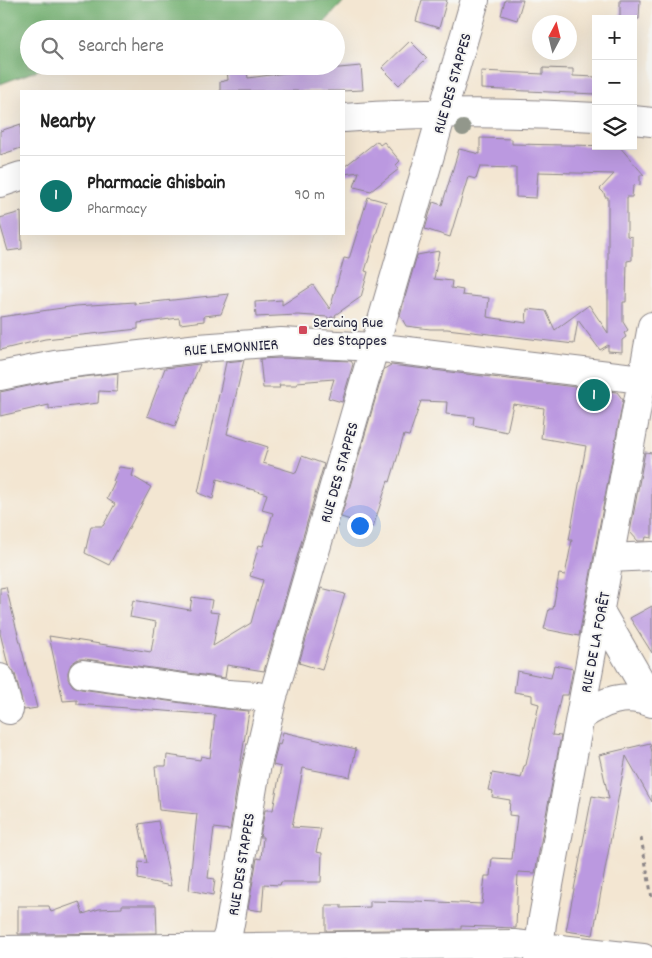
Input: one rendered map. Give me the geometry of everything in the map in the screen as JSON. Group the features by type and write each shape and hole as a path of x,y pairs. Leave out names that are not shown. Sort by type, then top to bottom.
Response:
{"street":[{"name":"RUE DES STAPPES","path":"221,953 231,918 256,769 272,700 475,0"},
{"path":"345,118 442,113 592,117"},
{"path":"637,120 652,122"},
{"path":"0,183 20,176"},
{"name":"RUE DE LA FORÊT","path":"538,953 652,326"},
{"name":"RUE LEMONNIER","path":"0,376 55,365 199,348 281,342 374,347 642,379"},
{"path":"610,558 652,556"},
{"path":"600,611 652,702"},
{"path":"83,674 228,694 257,696 272,700"},
{"path":"0,678 9,710"},
{"path":"580,717 600,705 628,697 652,702"},
{"path":"0,950 221,953 514,944 538,953 643,958"}],"path":[{"path":"641,838 652,898"}],"green space":[{"path":"0,0 345,0 327,20 20,20 20,75 24,75 0,84"}],"building":[{"path":"422,0 447,0 439,28 416,21"},
{"path":"505,0 523,0 517,20 501,15"},
{"path":"620,0 640,0 639,19 637,19 637,15 620,15"},
{"path":"410,41 427,58 399,85 382,68"},
{"path":"361,66 363,90 220,90 220,82 228,80 228,75 248,75 248,78 270,75 345,75 345,67"},
{"path":"543,68 573,69 573,76 592,77 592,94 481,89 481,71 543,74"},
{"path":"20,124 20,148 0,155 0,131"},
{"path":"480,138 512,139 512,144 592,145 592,150 622,150 644,175 640,175 640,185 633,186 632,197 627,197 627,236 632,237 632,260 627,261 626,302 623,302 623,322 628,330 624,333 626,337 622,340 622,352 608,351 608,345 600,350 578,320 574,344 406,326 400,315 417,255 439,251 434,279 452,281 451,288 463,290 462,295 489,298 487,317 526,323 527,309 546,311 555,330 589,305 608,333 608,197 605,197 600,189 614,174 538,172 536,198 516,197 516,168 480,167 476,179 468,177 450,237 425,229 433,202 442,205 459,149 480,154"},
{"path":"377,141 380,145 384,142 400,161 396,165 399,169 371,191 354,187 359,172 345,174 345,166"},
{"path":"368,197 386,202 365,271 368,272 361,297 335,315 336,317 331,317 328,320 328,317 298,315 256,317 255,302 282,300 282,305 313,285 330,309 344,258 349,259"},
{"path":"20,212 22,249 8,251 0,218"},
{"path":"229,294 221,314 204,316 204,321 180,324 179,318 138,323 138,329 45,339 0,350 0,317 76,306 135,302 135,304"},
{"path":"260,359 351,361 353,364 342,402 328,398 334,379 297,382 297,385 279,385 280,388 263,388"},
{"path":"244,360 227,434 268,447 263,463 296,473 302,456 324,464 264,671 227,665 225,678 78,659 71,664 68,672 68,679 73,686 81,689 249,711 230,830 214,828 208,878 215,879 213,895 189,890 197,814 159,810 155,766 166,766 167,755 200,760 201,756 210,758 215,715 77,704 77,700 63,701 49,636 151,652 156,622 130,617 133,600 190,610 192,597 212,600 210,612 219,613 213,646 251,623 263,580 250,576 259,545 263,546 273,513 262,510 267,494 217,479 213,499 198,493 226,362"},
{"path":"200,364 175,426 147,416 165,368"},
{"path":"391,365 617,392 623,400 579,636 544,629 549,609 553,609 559,574 565,575 572,540 569,540 586,446 541,438 544,408 513,404 507,432 473,425 474,417 446,414 447,402 421,401 409,436 404,435 390,482 388,481 373,527 341,517 384,369"},
{"path":"118,373 117,392 99,391 98,403 49,409 49,405 0,416 0,392 57,380"},
{"path":"645,452 652,453 652,538 646,537 645,541 638,541 630,532"},
{"path":"119,467 134,469 132,476 151,487 109,565 85,553 91,526 103,526 115,504 107,499 115,482 113,481"},
{"path":"6,587 37,708 24,710 15,674 8,665 0,633 0,588"},
{"path":"321,588 345,594 322,670 299,663"},
{"path":"652,606 652,653 630,618"},
{"path":"554,665 573,669 568,695 561,695 552,735 561,736 535,873 518,872 516,928 461,926 461,929 326,931 326,905 341,905 341,908 370,907 370,901 482,904 485,876 490,876 492,858 512,859 517,816 509,815 510,800 492,797 493,791 488,790 492,773 521,778 524,766 526,765 539,704 532,702 532,695 514,692 517,671 551,678"},
{"path":"283,732 356,749 350,777 303,768 292,827 321,829 316,852 322,853 321,882 281,882 280,885 264,884 262,911 248,909 257,858 261,859 263,837 260,837 265,810 273,810 281,767 273,765"},
{"path":"650,743 652,753 652,802 626,756 593,935 566,931 592,796 609,799 599,755"},
{"path":"158,821 171,886 138,879 139,862 147,863 139,824"},
{"path":"79,902 83,914 99,909 122,908 122,905 156,905 157,933 18,934 18,906 49,906 51,912"}],"place":[{"name":"Seraing Rue des Stappes","path":"303,330"},
{"name":"Pharmacie Ghisbain","path":"594,395"}]}
